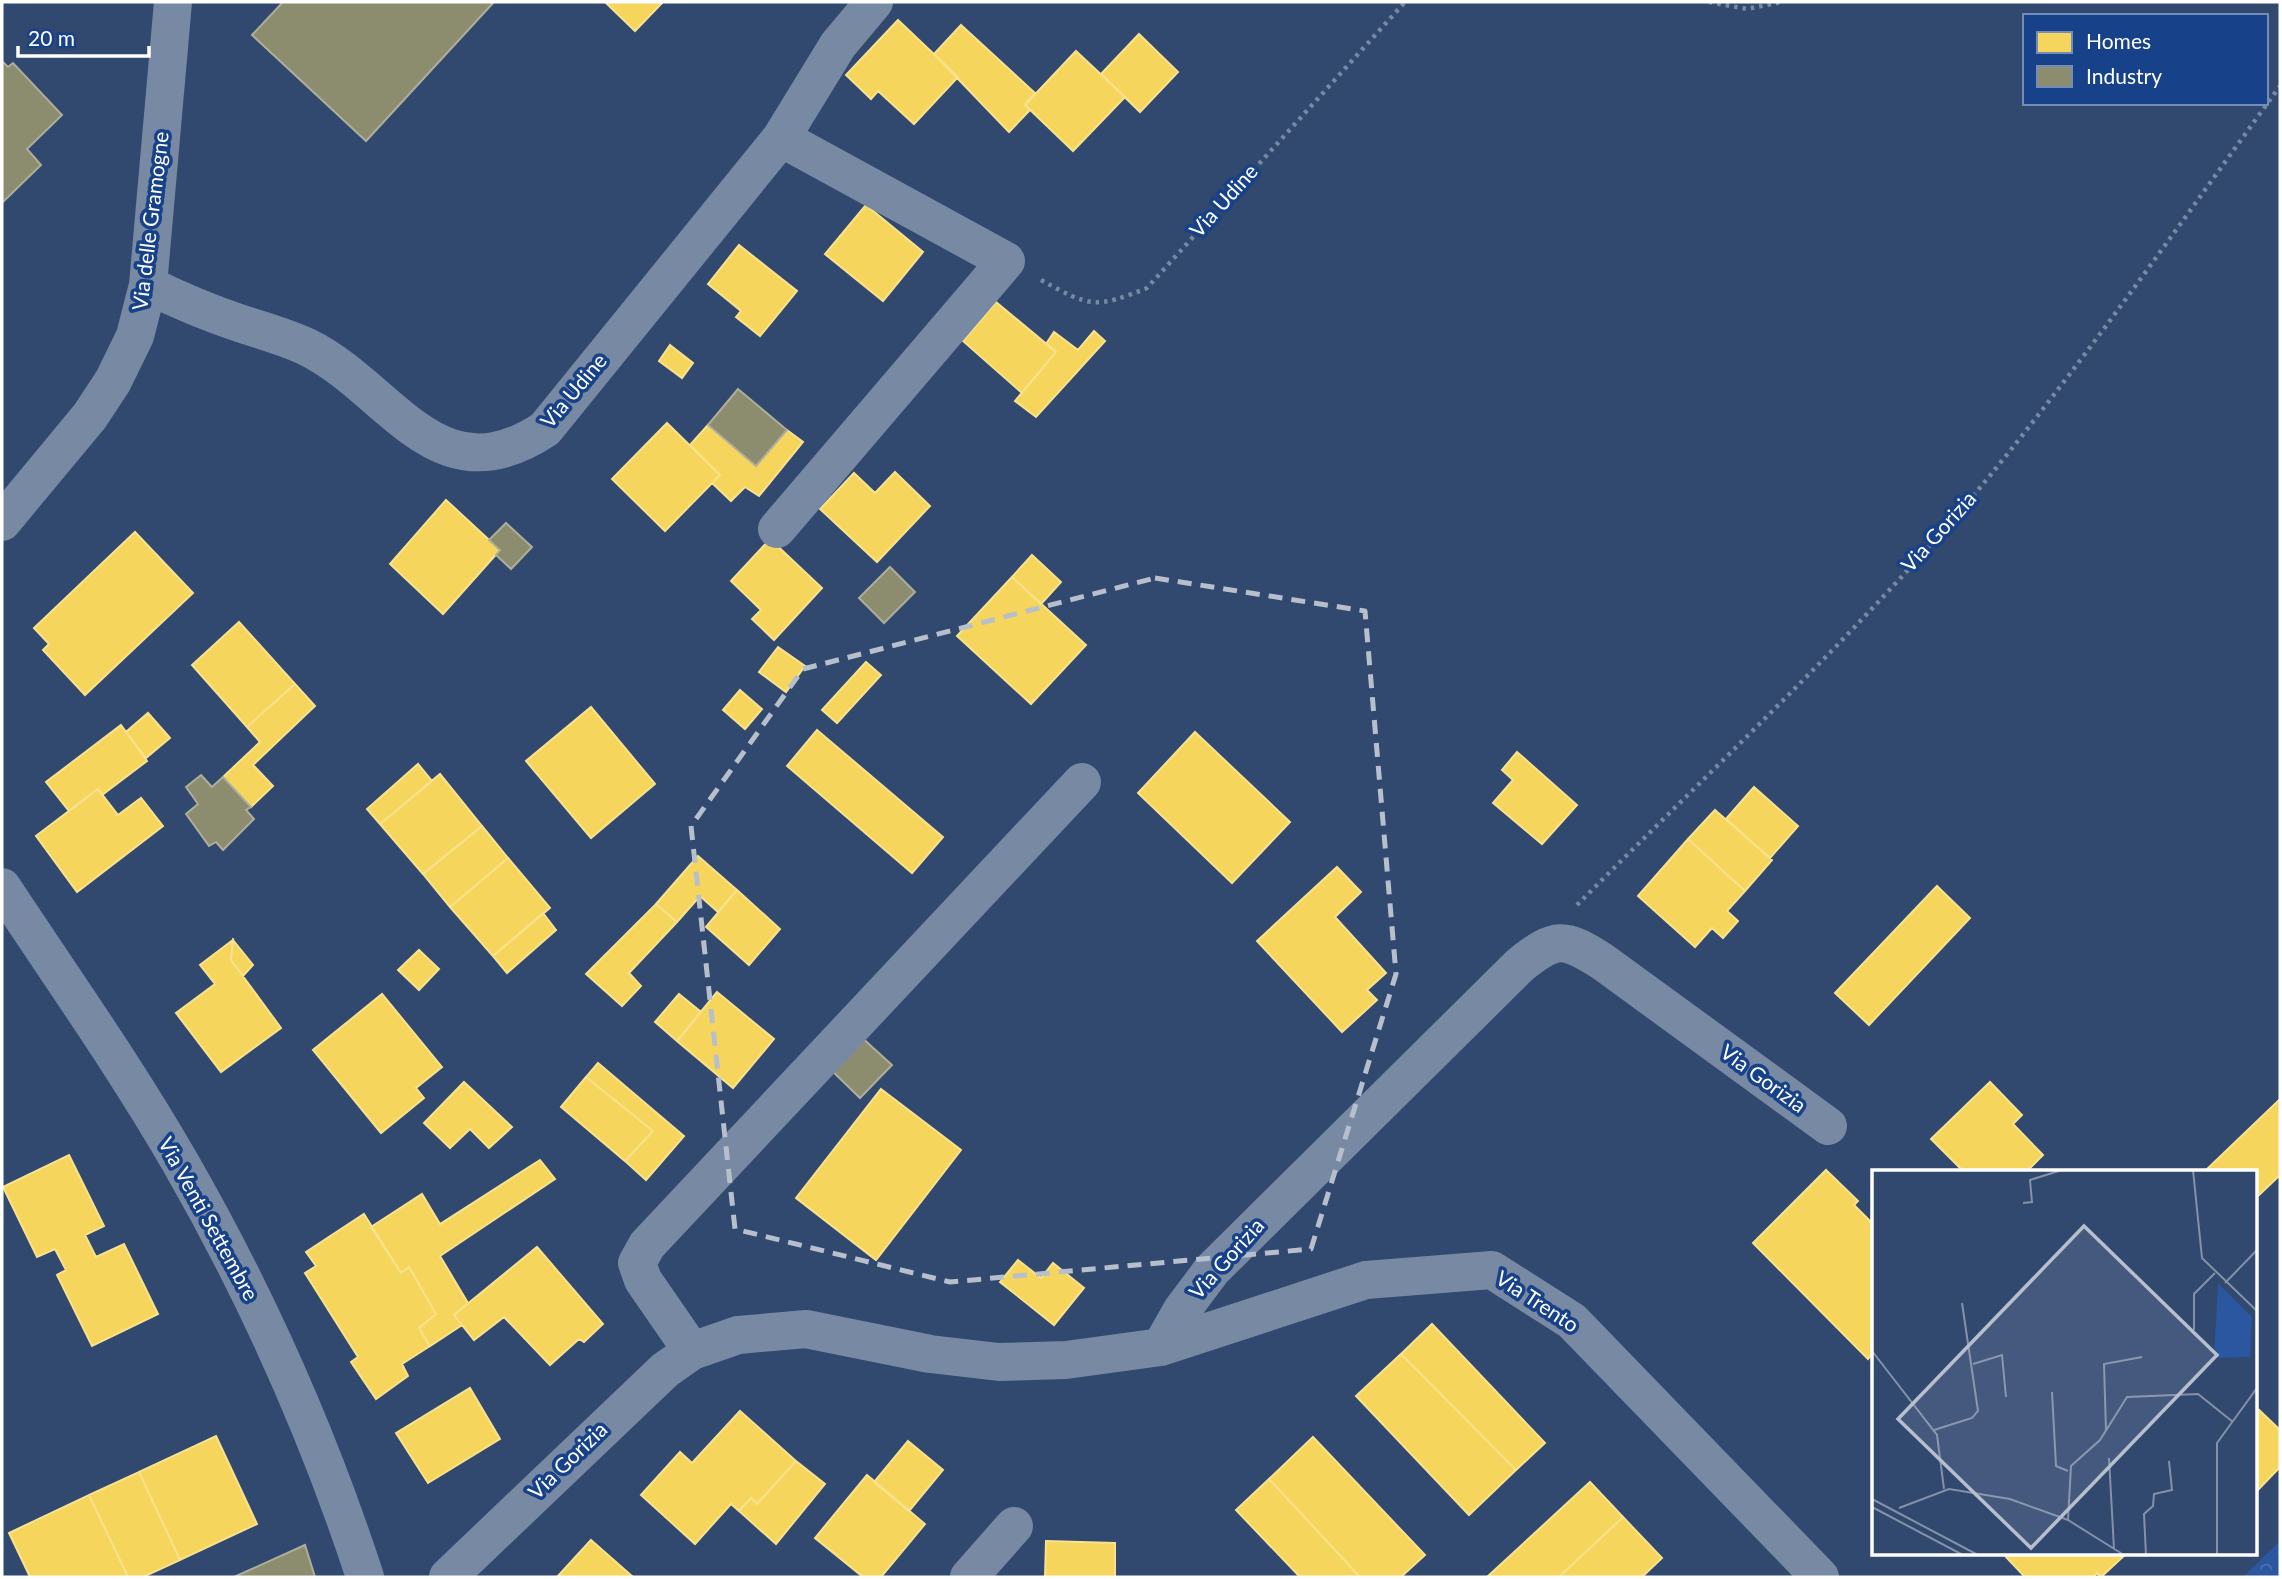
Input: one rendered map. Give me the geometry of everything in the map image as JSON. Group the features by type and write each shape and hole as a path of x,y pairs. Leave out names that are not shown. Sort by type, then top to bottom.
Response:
{"street":[{"name":"Via delle Gramogne","path":"2,522 90,416 113,381 135,336 148,285 173,2"},
{"name":"Via Udine","path":"148,285 197,308 310,348 404,422 452,448 477,453 503,451 524,443 545,429 781,138 838,46 874,2"},
{"path":"776,529 1006,261 781,138"},
{"path":"692,1351 643,1280 637,1263 647,1245 1082,782"},
{"name":"Via Venti Settembre","path":"2,887 179,1161 232,1258 276,1347 337,1492 365,1577"},
{"name":"Via Gorizia","path":"448,1577 634,1397 692,1351 738,1335 806,1329 930,1354 999,1362 1066,1360 1161,1347 1182,1310 1212,1270 1520,965 1541,949 1558,942 1581,949 1603,962 1828,1126"},
{"name":"Via Trento","path":"1161,1347 1366,1280 1492,1270 1572,1321 1820,1577"},
{"path":"968,1577 1014,1526"}],"path":[{"name":"Via Udine","path":"1006,261 1076,299 1108,304 1147,288 1405,2"},
{"path":"1709,2 1747,9 1782,2"},
{"name":"Via Gorizia","path":"2268,103 2280,86"},
{"name":"Via Gorizia","path":"1558,942 1568,914 1868,613 1987,478 2102,332 2266,105"}],"highlighted area":[{"path":"1155,578 1365,611 1396,974 1311,1249 950,1282 735,1229 691,826 803,669"}],"green space":[{"path":"2280,1541 2280,1577 2243,1577"}],"building: Homes":[{"path":"605,2 663,2 635,31"},
{"path":"898,20 958,77 914,124 878,91 871,99 846,75"},
{"path":"961,25 1035,93 1025,105 1030,110 1009,132 934,54"},
{"path":"1139,34 1178,72 1140,112 1101,74"},
{"path":"1076,51 1125,97 1073,151 1025,105"},
{"path":"866,205 923,252 883,301 825,254"},
{"path":"739,245 797,291 760,336 736,317 741,311 708,284"},
{"path":"996,302 1056,352 1022,393 963,341"},
{"path":"1094,331 1105,341 1036,417 1015,401 1056,352 1046,344 1054,332 1078,350"},
{"path":"670,345 693,363 682,378 659,361"},
{"path":"667,423 720,475 665,531 612,479"},
{"path":"708,425 756,466 787,430 803,442 759,496 745,487 731,501 712,483 720,475 690,445"},
{"path":"895,472 930,506 877,562 820,509 854,473 875,493"},
{"path":"446,500 500,550 443,614 390,564"},
{"path":"135,532 193,593 85,695 43,650 49,644 34,628"},
{"path":"770,539 822,588 774,640 752,619 761,610 731,581"},
{"path":"1032,555 1061,582 1041,604 1012,577"},
{"path":"1012,577 1086,645 1031,704 957,636"},
{"path":"239,622 295,684 247,727 192,665"},
{"path":"778,647 805,666 786,692 759,672"},
{"path":"866,662 881,675 837,723 822,710"},
{"path":"295,684 315,706 253,765 273,786 251,807 223,777 260,742 247,727"},
{"path":"740,690 762,709 745,729 723,710"},
{"path":"591,707 655,784 591,838 526,761"},
{"path":"148,713 170,738 146,758 126,732"},
{"path":"121,725 147,761 102,795 98,789 69,811 46,782"},
{"path":"817,730 943,837 912,873 787,766"},
{"path":"1195,732 1290,822 1232,883 1138,793"},
{"path":"1517,752 1577,805 1542,844 1493,803 1513,780 1502,770"},
{"path":"418,764 432,781 380,824 367,809"},
{"path":"440,774 482,826 423,874 380,824"},
{"path":"1754,787 1798,826 1770,858 1726,819"},
{"path":"98,789 118,815 141,798 163,826 77,892 36,836"},
{"path":"1715,810 1772,860 1745,891 1688,839"},
{"path":"482,826 508,858 450,907 423,874"},
{"path":"1688,839 1745,891 1727,911 1738,921 1723,938 1712,928 1695,947 1638,896"},
{"path":"698,856 737,890 718,912 700,896 677,922 656,904"},
{"path":"508,858 550,908 493,956 450,907"},
{"path":"1337,867 1361,892 1335,917 1386,973 1367,990 1377,1000 1342,1032 1257,941"},
{"path":"1937,886 1970,918 1869,1025 1835,993"},
{"path":"737,890 780,929 749,965 706,927"},
{"path":"656,904 677,922 629,973 641,986 622,1006 586,974"},
{"path":"543,913 556,930 507,973 493,956"},
{"path":"233,940 253,965 243,976 231,960"},
{"path":"233,940 231,960 281,1028 221,1072 176,1013 215,984 200,965"},
{"path":"419,950 439,969 419,990 398,970"},
{"path":"717,992 774,1039 733,1088 677,1041"},
{"path":"382,994 442,1067 416,1088 424,1098 381,1133 313,1050"},
{"path":"679,994 701,1012 677,1041 655,1022"},
{"path":"598,1063 684,1136 646,1180 625,1161 653,1131 586,1077"},
{"path":"586,1077 653,1131 625,1161 561,1107"},
{"path":"464,1082 512,1127 489,1148 470,1129 450,1148 424,1123"},
{"path":"1990,1082 2022,1115 2013,1124 2043,1155 2028,1170 1962,1170 1931,1139"},
{"path":"881,1089 961,1150 876,1260 796,1198"},
{"path":"2280,1099 2280,1175 2258,1196 2258,1170 2206,1170"},
{"path":"69,1155 104,1226 85,1235 96,1257 124,1244 158,1314 92,1346 57,1275 66,1270 55,1249 37,1257 3,1187"},
{"path":"540,1160 555,1179 440,1256 468,1303 454,1315 462,1325 430,1346 419,1328 436,1314 409,1267 401,1273 371,1227 422,1194 440,1224"},
{"path":"1826,1170 1858,1201 1854,1205 1872,1223 1872,1354 1868,1359 1753,1243"},
{"path":"364,1214 401,1273 409,1267 436,1314 419,1328 430,1346 402,1364 408,1376 376,1399 351,1362 358,1357 305,1273 316,1266 306,1252"},
{"path":"537,1247 603,1324 584,1342 579,1339 550,1365 504,1317 474,1340 454,1315"},
{"path":"1018,1260 1041,1278 1053,1263 1084,1288 1054,1325 1000,1282"},
{"path":"1432,1324 1545,1443 1516,1470 1401,1354"},
{"path":"1401,1354 1516,1470 1469,1515 1356,1396"},
{"path":"470,1388 500,1439 428,1483 396,1433"},
{"path":"2258,1409 2280,1430 2280,1467 2258,1490"},
{"path":"740,1411 796,1461 757,1504 751,1498 739,1511 731,1504 695,1544 641,1495 680,1452 692,1463"},
{"path":"216,1436 257,1524 180,1560 139,1472"},
{"path":"1313,1437 1425,1555 1401,1577 1360,1577 1269,1479"},
{"path":"908,1441 943,1470 909,1511 874,1482"},
{"path":"796,1461 825,1484 776,1544 739,1511 751,1498 757,1504"},
{"path":"139,1472 180,1560 143,1577 128,1577 89,1495"},
{"path":"867,1475 925,1524 881,1577 863,1577 815,1538"},
{"path":"1269,1479 1360,1577 1300,1577 1236,1510"},
{"path":"1590,1482 1623,1517 1559,1577 1487,1577"},
{"path":"89,1495 128,1577 30,1577 9,1533"},
{"path":"1623,1517 1662,1558 1642,1577 1559,1577"},
{"path":"591,1540 633,1577 557,1577"},
{"path":"1046,1541 1115,1543 1115,1577 1045,1577"},
{"path":"2009,1554 2126,1554 2101,1577 2097,1573 2093,1577 2025,1577 2006,1557"}],"building: Industry":[{"path":"283,2 494,2 366,141 252,35"},
{"path":"2,61 8,67 13,63 62,115 27,149 41,165 2,203"},
{"path":"738,389 787,430 756,466 708,425"},
{"path":"506,523 532,547 511,569 496,555 500,550 489,540"},
{"path":"890,567 915,592 884,623 859,598"},
{"path":"201,775 212,787 223,777 251,807 246,810 254,819 223,850 216,842 209,846 186,814 198,804 186,787"},
{"path":"859,1035 892,1065 860,1098 828,1067"},
{"path":"305,1545 315,1577 234,1577"}]}
